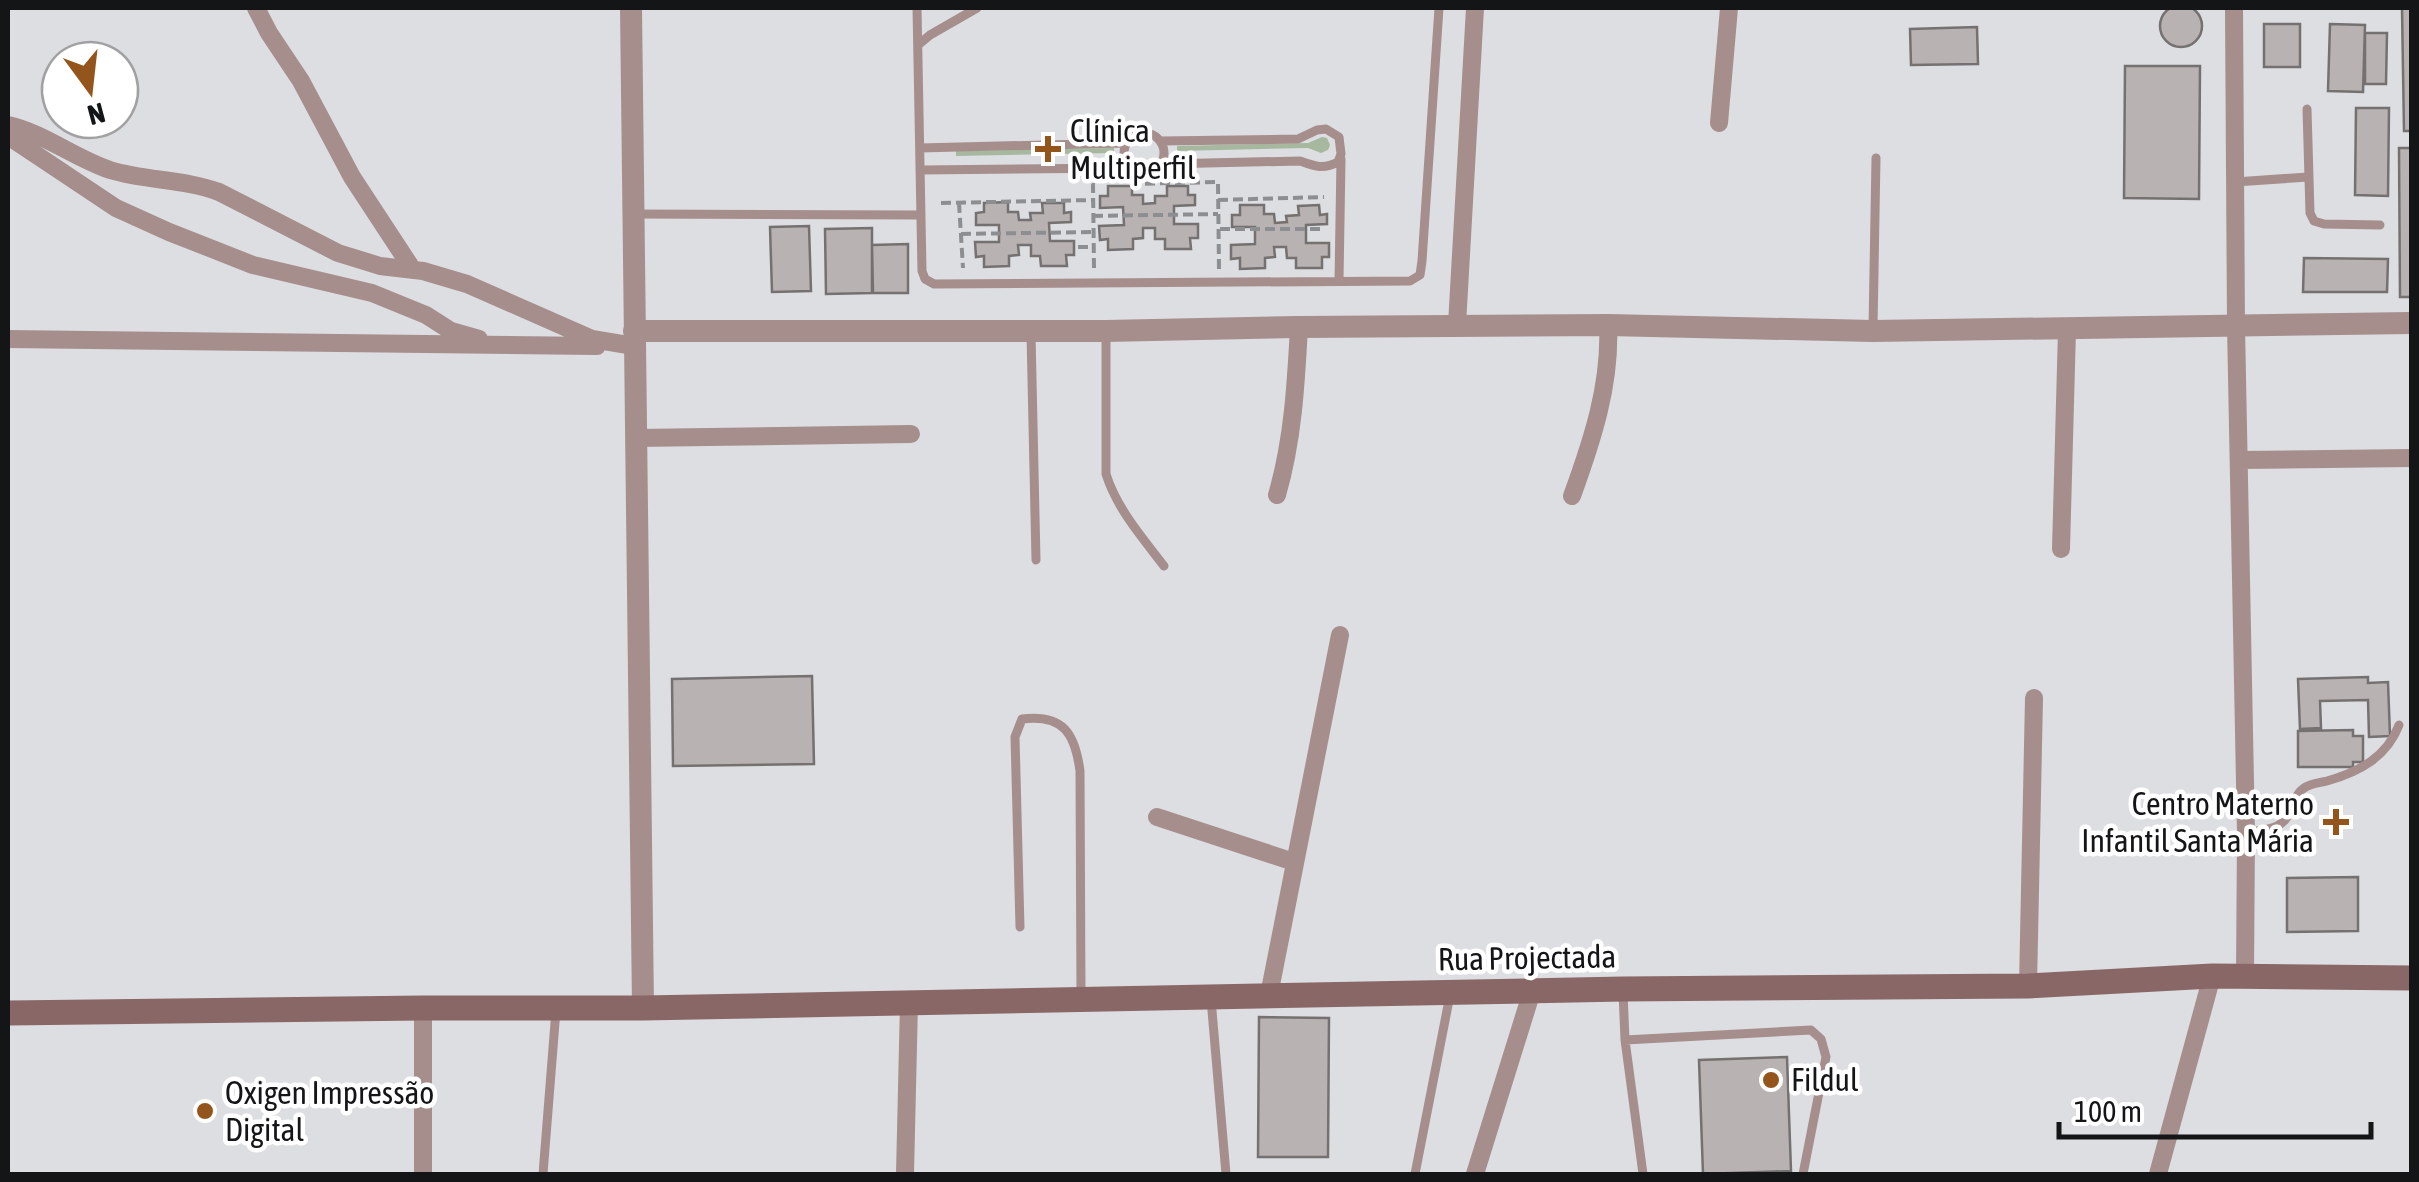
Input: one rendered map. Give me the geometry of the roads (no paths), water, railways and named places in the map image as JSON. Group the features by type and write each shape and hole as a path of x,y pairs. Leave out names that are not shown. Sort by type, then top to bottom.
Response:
{"main road":[{"name":"Rua Projectada","path":"8,1013 643,1008 1532,990 2028,986 2212,976 2412,978"}],"street":[{"path":"256,8 301,81 352,177 413,270"},
{"path":"631,8 643,1008"},
{"path":"1458,325 1475,8"},
{"path":"1719,123 1729,8"},
{"path":"2234,8 2245,976"},
{"path":"8,126 26,130 107,169 198,184 338,253 467,284 592,339 1458,325 1872,331 2412,323"},
{"path":"8,136 116,208 224,255 372,292 413,308 452,331 509,345"},
{"path":"1572,496 1587,456 1604,388 1608,325"},
{"path":"1277,495 1294,404 1298,327"},
{"path":"2061,549 2067,330"},
{"path":"8,339 509,345 634,338"},
{"path":"636,438 911,434"},
{"path":"2240,460 2412,458"},
{"path":"1269,995 1340,635"},
{"path":"2028,986 2034,698"},
{"path":"1157,817 1294,862"},
{"path":"2158,1174 2212,976"},
{"path":"1476,1174 1532,990"},
{"path":"905,1174 909,1003"},
{"path":"423,1174 424,1008"}],"lane":[{"path":"917,8 922,271 925,280 934,284 1410,281 1420,276 1439,8"},
{"path":"918,45 977,8"},
{"path":"2307,109 2310,213 2314,221 2380,225"},
{"path":"1129,168 1123,157 1126,143 1140,133 1161,141 1298,139 1326,129 1339,137 1341,154 1339,281"},
{"path":"920,170 1129,168 1144,174 1162,164 1165,155 1161,141"},
{"path":"920,148 1126,143"},
{"path":"1162,164 1300,161 1318,168 1338,162 1341,154"},
{"path":"1872,331 1876,158"},
{"path":"2235,182 2308,178"},
{"path":"634,214 921,214"},
{"path":"1031,331 1036,560"},
{"path":"1106,331 1106,474 1122,510 1164,566"},
{"path":"1020,927 1015,737 1022,720 1040,717 1057,722 1070,734 1078,752 1081,999"},
{"path":"2246,832 2279,826 2308,785 2359,770 2392,742 2399,724"},
{"path":"1623,989 1643,1174"},
{"path":"1415,1174 1451,992"},
{"path":"1211,997 1226,1174"},
{"path":"543,1174 556,1008"},
{"path":"1626,1040 1811,1030 1821,1039 1826,1057 1804,1174"}],"place":[{"name":"Clínica Multiperfil","path":"1048,149"},
{"name":"Centro Materno Infantil Santa Mária","path":"2336,822"},
{"name":"Fildul","path":"1771,1080"},
{"name":"Oxigen Impressão Digital","path":"205,1111"}]}
